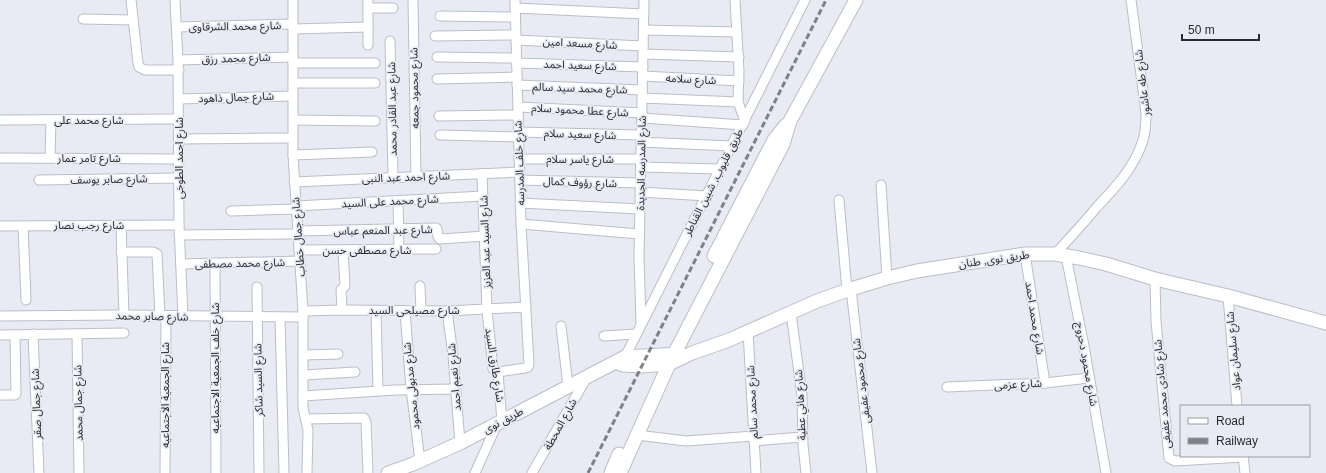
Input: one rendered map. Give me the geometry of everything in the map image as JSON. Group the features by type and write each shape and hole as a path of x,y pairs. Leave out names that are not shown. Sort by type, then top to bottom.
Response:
{"main road":[{"path":"610,473 774,140 790,121 856,0"},
{"name":"طريق نوى, طنان","path":"667,359 692,353 729,340 818,301 887,278 917,271 1025,254 1061,255 1106,264 1155,279 1228,296 1326,323"},
{"path":"620,473 637,435 667,359"},
{"name":"طريق نوى","path":"388,473 416,466 587,376 621,361 667,359"}],"street":[{"path":"132,0 139,67 145,70 178,70"},
{"name":"شارع احمد الطوخى","path":"175,0 179,99 179,235 183,316"},
{"name":"شارع جمال خطاب","path":"293,0 292,138 303,314 303,396 308,430 307,473"},
{"name":"شارع محمود جمعه","path":"413,0 416,177"},
{"name":"شارع المدرسه الجديدة","path":"639,330 639,234 644,0"},
{"path":"735,0 740,81 738,102 744,123"},
{"name":"طريق قليوب, شبين القناطر","path":"621,361 639,330 805,0"},
{"name":"شارع طه عاشور","path":"1061,255 1131,166 1143,141 1146,127 1146,113 1131,0"},
{"path":"368,45 368,4 393,8"},
{"path":"440,16 515,8 644,14"},
{"name":"شارع خلف المدرسه","path":"498,372 526,368 529,364 520,203 515,8"},
{"path":"83,19 133,20"},
{"name":"شارع محمد الشرقاوى","path":"177,27 368,27"},
{"path":"644,30 737,32"},
{"name":"شارع مسعد امين","path":"435,36 516,38 739,57"},
{"name":"شارع عبد القادر محمد","path":"390,41 393,178"},
{"name":"شارع سعيد احمد","path":"437,56 643,72"},
{"name":"شارع محمد رزق","path":"178,60 293,60 375,63"},
{"name":"شارع سلامه","path":"643,72 740,81"},
{"name":"شارع محمد سيد سالم","path":"437,79 517,81 738,102"},
{"path":"293,83 375,83"},
{"name":"شارع جمال ذاهود","path":"179,99 293,96"},
{"name":"شارع عطا محمود سلام","path":"439,116 518,111 642,116 744,123"},
{"name":"شارع محمد على","path":"0,120 179,119"},
{"path":"50,158 51,120"},
{"path":"293,120 376,121"},
{"name":"شارع سعيد سلام","path":"440,136 518,134 641,139 732,146"},
{"path":"179,140 292,138"},
{"path":"293,155 372,152"},
{"name":"شارع تامر عمار","path":"0,158 179,158"},
{"name":"شارع ياسر سلام","path":"519,158 641,163 720,169"},
{"name":"شارع احمد عبد النبى","path":"294,182 482,174 519,176"},
{"name":"شارع السيد عبد العزيز","path":"482,174 487,310"},
{"name":"شارع رؤوف كمال","path":"519,176 706,196"},
{"name":"شارع صابر يوسف","path":"39,180 179,178"},
{"path":"881,185 887,278"},
{"name":"شارع محمد على السيد","path":"231,211 483,196"},
{"name":"شارع محمود عفيفى","path":"839,200 872,473"},
{"path":"398,201 399,250"},
{"path":"520,203 640,209"},
{"path":"521,224 639,234"},
{"path":"121,225 124,315"},
{"name":"شارع رجب نصار","path":"0,226 179,225"},
{"path":"23,226 26,300"},
{"name":"شارع عبد المنعم عباس","path":"179,235 436,228 440,239 485,236"},
{"name":"شارع مصطفى حسن","path":"299,250 436,249"},
{"path":"342,310 342,290 345,286 343,250"},
{"name":"شارع الجمعية الاجتماعيه","path":"122,252 153,252 157,254 163,316 165,473"},
{"name":"شارع محمد احمد","path":"1025,254 1045,383"},
{"name":"شارع محمود دحروج","path":"1061,255 1089,378 1106,473"},
{"name":"شارع محمد مصطفى","path":"181,264 300,261"},
{"name":"شارع خلف الجمعية الاجتماعيه","path":"215,263 216,473"},
{"name":"شارع شادى محمد عفيفى","path":"1155,279 1156,321 1169,458 1175,461 1229,457"},
{"path":"420,286 421,311"},
{"name":"شارع السيد شاكر","path":"257,287 259,473"},
{"name":"شارع سليمان عواد","path":"1228,296 1237,405"},
{"name":"شارع مصيلحى السيد","path":"303,314 342,310 447,311 526,307"},
{"path":"376,310 378,391"},
{"name":"شارع طارق السيد","path":"487,310 493,369 498,372 500,422"},
{"name":"شارع مدبولى محمود","path":"405,311 416,466"},
{"name":"شارع نعيم احمد","path":"447,311 453,355 460,443"},
{"name":"شارع هاني عطية","path":"790,313 802,392 802,437 806,473"},
{"name":"شارع صابر محمد","path":"0,316 124,315 280,317 303,314"},
{"path":"280,317 284,473"},
{"path":"561,326 568,386"},
{"path":"604,336 639,330"},
{"name":"شارع محمد سالم","path":"748,331 754,439 753,473"},
{"path":"0,335 124,333"},
{"name":"شارع جمال صقر","path":"33,334 39,473"},
{"name":"شارع جمال محمد","path":"77,334 79,473"},
{"path":"0,395 16,394 15,335"},
{"path":"304,355 338,354"},
{"path":"304,375 355,372"},
{"name":"شارع المحطة","path":"532,473 587,376"},
{"name":"شارع عزمى","path":"947,387 1045,383 1089,378"},
{"path":"303,396 411,389 456,389"},
{"path":"306,419 362,417 366,420 368,473"},
{"path":"475,473 500,422"},
{"path":"637,435 686,440 802,437"},
{"path":"1243,457 1245,473"}],"railway":[{"path":"588,473 826,0"}]}
